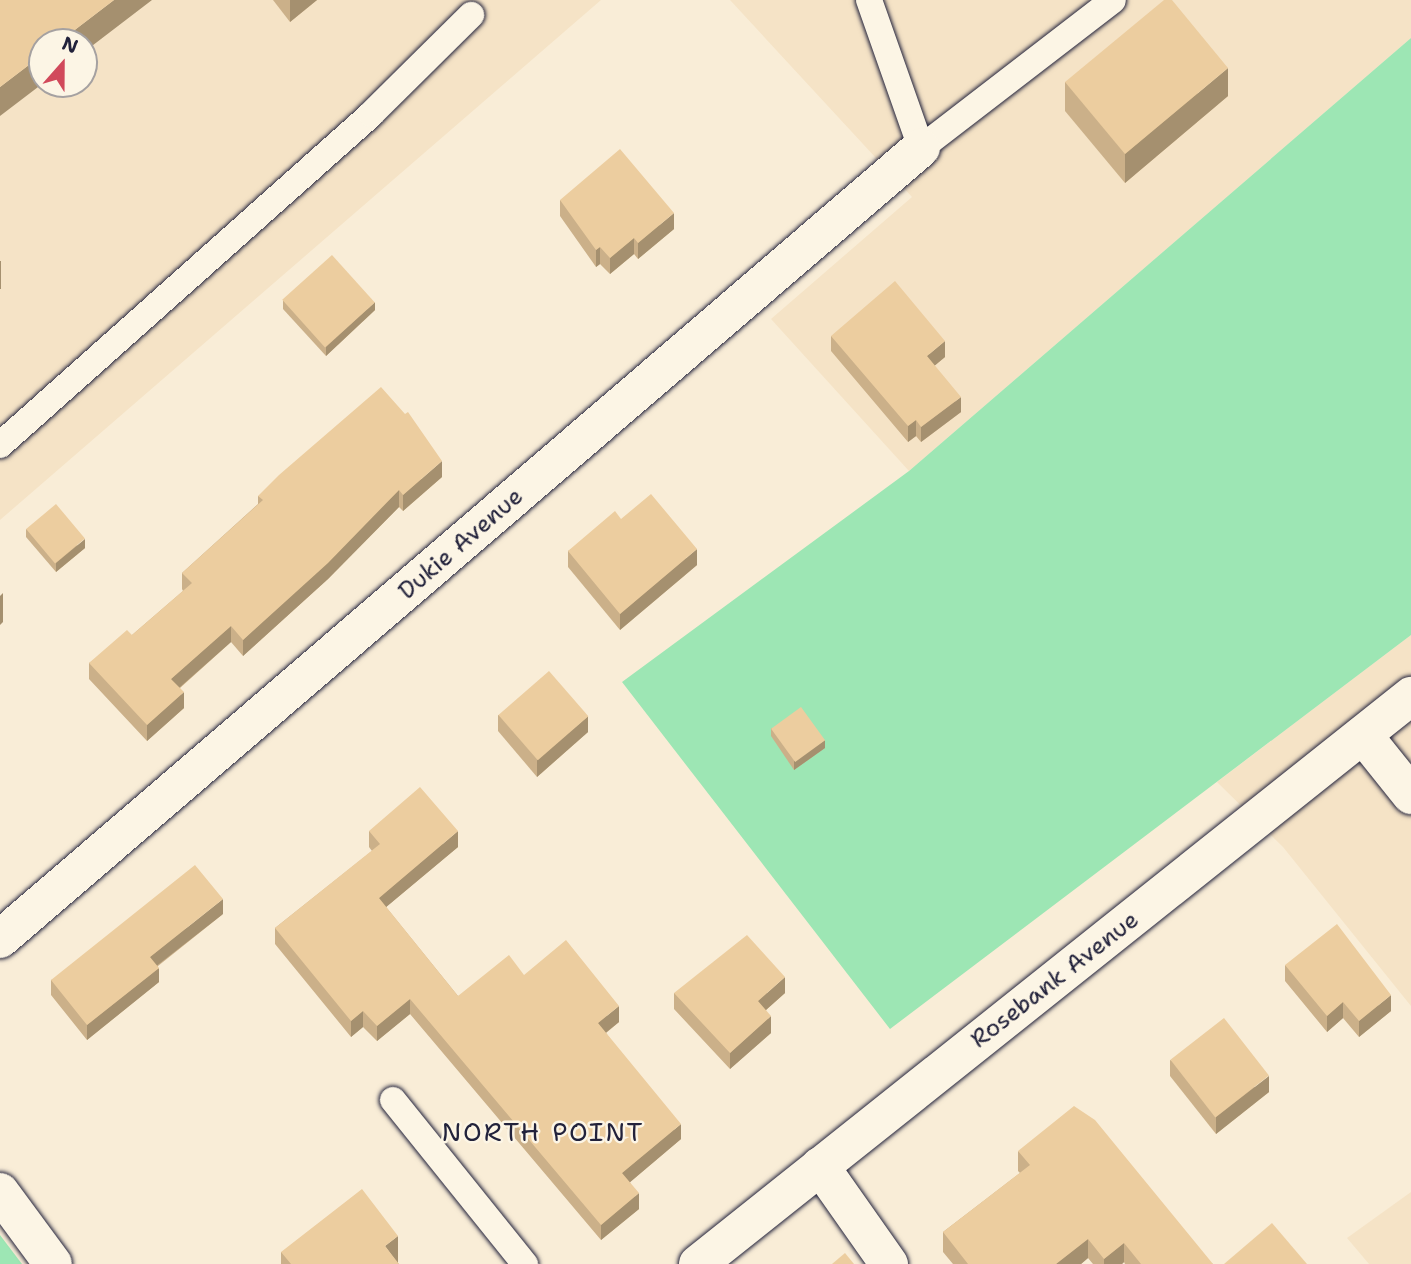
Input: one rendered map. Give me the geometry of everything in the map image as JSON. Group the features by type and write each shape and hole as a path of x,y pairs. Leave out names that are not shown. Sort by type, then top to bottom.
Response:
{"street":[{"name":"Dukie Avenue","path":"0,939 921,148"},
{"name":"Rosebank Avenue","path":"698,1264 1411,696"},
{"path":"1363,735 1411,795"},
{"path":"820,1166 889,1264"},
{"path":"0,1192 53,1264"}],"lane":[{"path":"869,0 921,148 1113,0"},
{"path":"0,445 371,114 471,15"},
{"path":"393,1100 524,1264"}],"shaded area":[{"path":"0,0 601,0 0,520"},
{"path":"730,0 1411,0 1411,38 909,471 771,319 912,197"},
{"path":"1411,635 1411,1006 1283,847 1217,782"},
{"path":"1411,1192 1411,1264 1369,1264 1347,1238"}],"green space":[{"path":"1411,38 1411,635 890,1029 622,682 909,471"},
{"path":"0,1235 22,1264 0,1264"}],"building":[{"path":"0,0 114,0 77,28 28,28 28,66 0,87"},
{"path":"1164,0 1172,0 1228,68 1125,154 1065,82"},
{"path":"620,149 674,213 638,243 634,238 610,258 600,247 596,250 560,200"},
{"path":"332,255 375,303 325,347 282,300"},
{"path":"895,281 945,341 927,356 961,397 921,427 916,420 908,426 831,336"},
{"path":"381,387 405,414 408,412 442,461 403,495 399,490 328,563 243,640 231,626 171,679 184,692 147,725 89,663 127,630 132,635 192,583 182,573 263,500 258,496 279,475"},
{"path":"651,494 697,549 620,614 568,551 615,511 621,519"},
{"path":"56,504 85,538 55,564 26,529"},
{"path":"549,671 588,716 538,760 498,715"},
{"path":"801,707 825,740 795,762 771,729"},
{"path":"420,787 458,831 379,898 458,996 509,955 524,975 566,940 619,1006 598,1023 681,1124 622,1173 639,1193 601,1225 410,999 377,1026 363,1011 351,1021 275,928 380,844 369,831"},
{"path":"195,865 223,899 150,957 159,968 87,1025 51,980"},
{"path":"1337,924 1391,995 1359,1021 1343,1002 1327,1016 1285,965"},
{"path":"747,935 785,977 758,1001 771,1016 730,1053 674,993"},
{"path":"1224,1018 1269,1076 1215,1117 1170,1060"},
{"path":"1074,1106 1095,1120 1213,1264 1141,1264 1124,1243 1104,1259 1088,1239 1056,1264 968,1264 943,1232 1030,1165 1018,1151"},
{"path":"362,1189 398,1236 385,1246 399,1264 291,1264 281,1252"},
{"path":"1272,1223 1307,1264 1224,1264"},
{"path":"845,1253 854,1264 832,1264"}],"district":[{"name":"NORTH POINT","path":"543,1132"}]}
